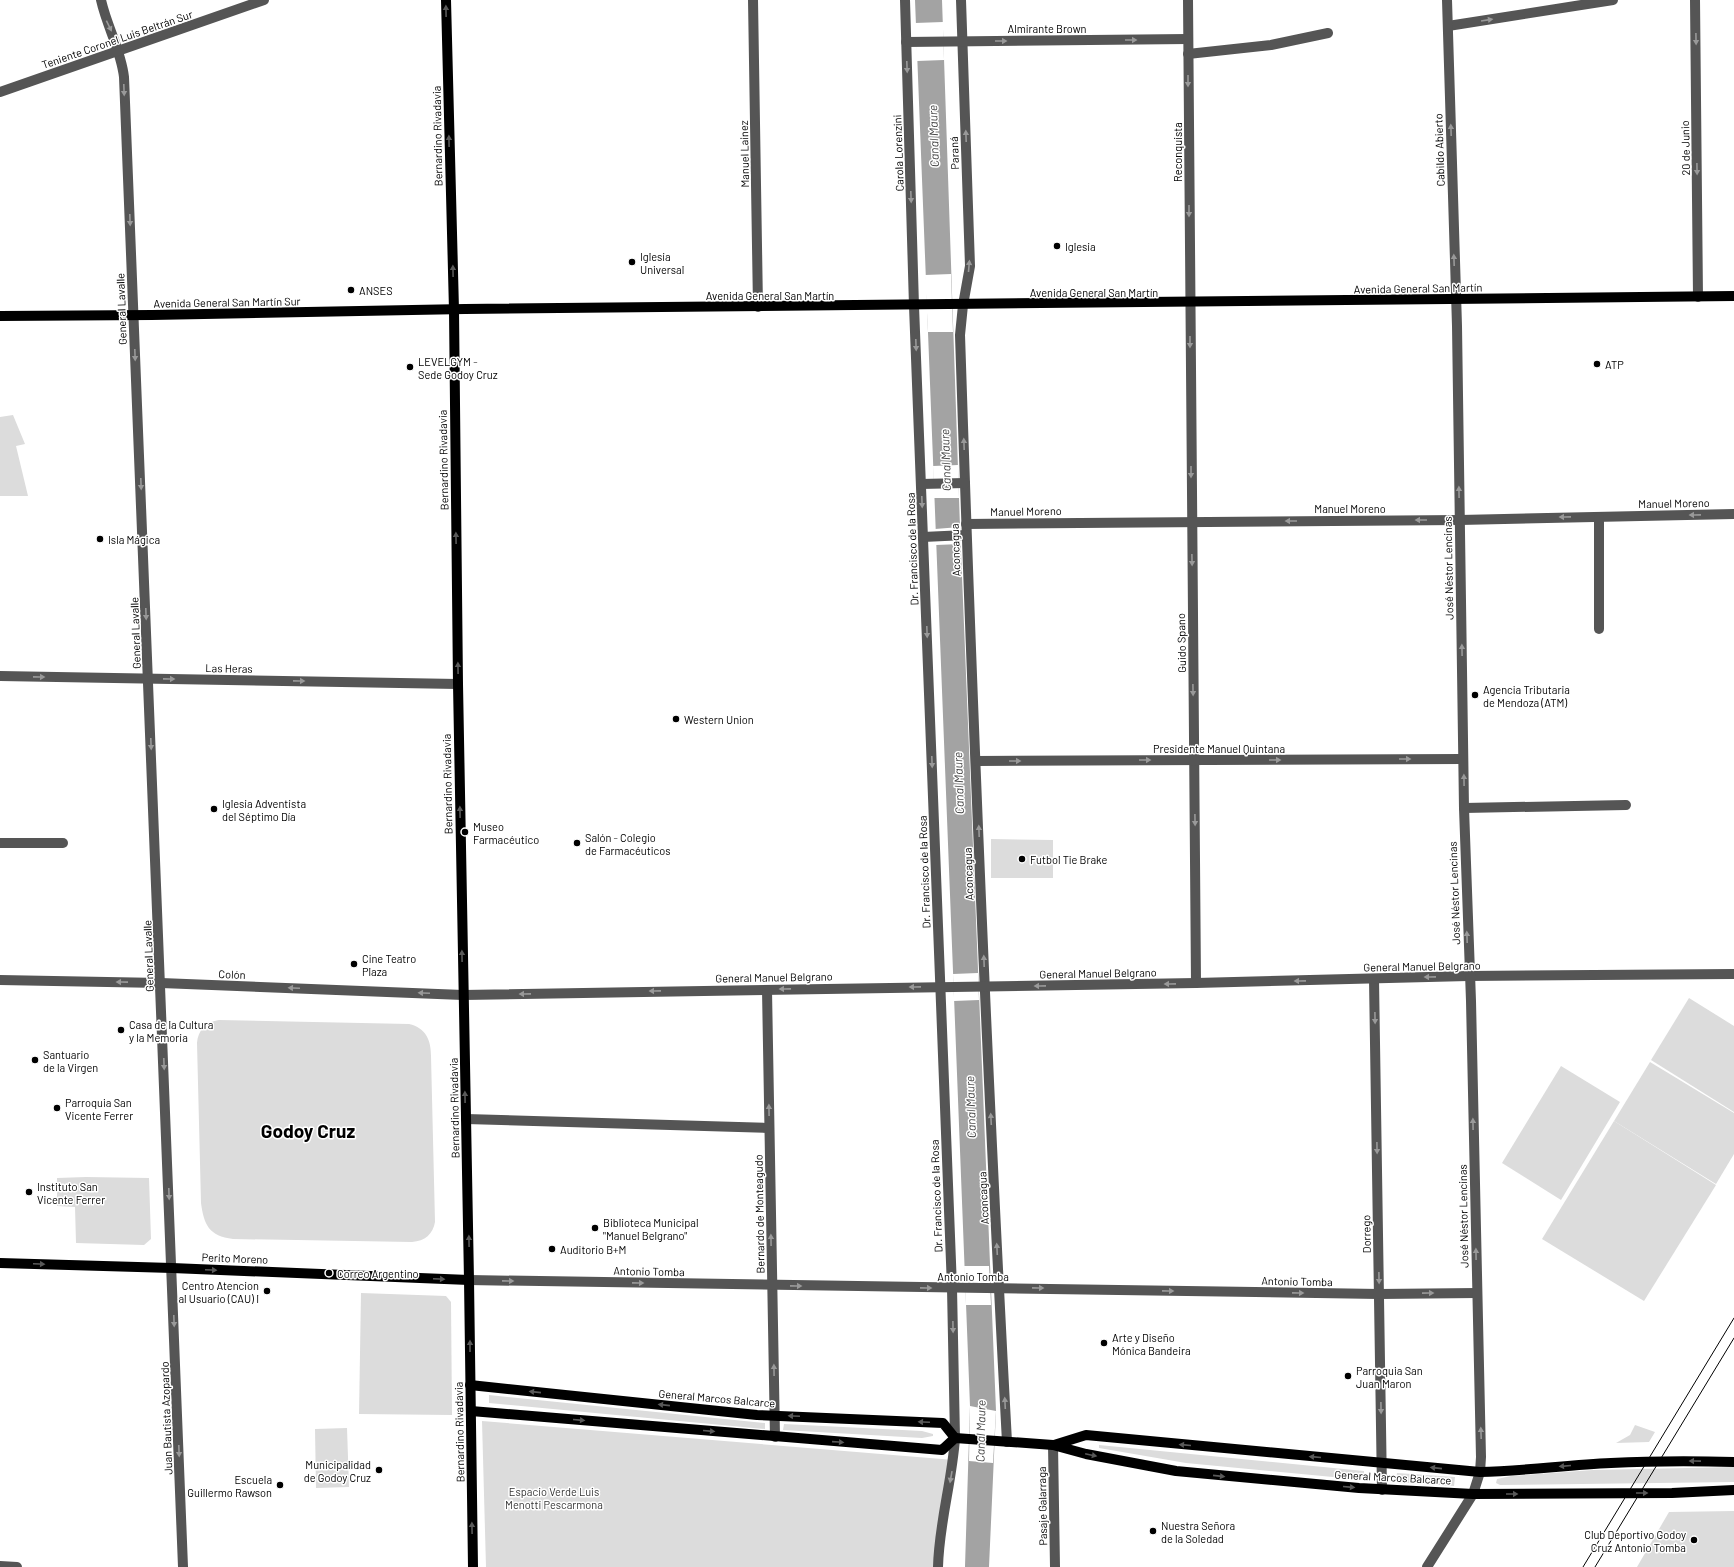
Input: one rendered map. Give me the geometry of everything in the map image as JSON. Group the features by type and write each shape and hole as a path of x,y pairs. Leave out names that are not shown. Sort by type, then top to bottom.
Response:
{"main road":[{"name":"Bernardino Rivadavia","path":"446,0 454,310 458,684 463,995 470,1280 473,1567"},
{"name":"Avenida General San Martín","path":"454,310 1734,296"},
{"name":"Avenida General San Martín Sur","path":"0,316 134,316 454,310"},
{"name":"Perito Moreno","path":"0,1263 172,1268 470,1280"},
{"name":"General Marcos Balcarce","path":"470,1385 758,1415 943,1423 955,1438 1053,1445 1086,1454 1176,1471 1382,1490 1473,1494 1672,1493 1734,1490"},
{"path":"471,1411 942,1450 955,1438"},
{"name":"General Marcos Balcarce","path":"1053,1445 1086,1435 1480,1472 1617,1462 1734,1462"}],"street":[{"name":"General Lavalle","path":"101,0 106,22 119,51 124,77 172,1268"},
{"name":"Manuel Lainez","path":"754,0 758,307"},
{"name":"Carola Lorenzini","path":"905,0 911,42 914,306"},
{"name":"Paraná","path":"957,305 970,266 961,0"},
{"name":"Reconquista","path":"1188,0 1190,303"},
{"name":"Cabildo Abierto","path":"1447,0 1455,299"},
{"path":"1448,26 1613,0"},
{"name":"20 de Junio","path":"1695,0 1698,296"},
{"name":"Teniente Coronel Luis Beltrán Sur","path":"0,92 260,1"},
{"path":"1188,54 1271,45 1328,33"},
{"name":"Almirante Brown","path":"911,42 1188,39"},
{"name":"José Néstor Lencinas","path":"1427,1567 1473,1494 1480,1472 1481,1443 1464,808 1455,299"},
{"name":"Guido Spano","path":"1190,303 1196,983"},
{"name":"Aconcagua","path":"957,305 960,335 962,483 966,524 964,535 976,761 982,986 994,1288 1007,1442"},
{"name":"Dr. Francisco de la Rosa","path":"914,306 952,1288 955,1438 954,1460 940,1531 938,1567"},
{"path":"921,484 962,483"},
{"name":"Manuel Moreno","path":"966,524 1460,520 1734,514"},
{"path":"1599,516 1599,628"},
{"path":"923,537 964,535"},
{"name":"Las Heras","path":"0,676 458,684"},
{"name":"Presidente Manuel Quintana","path":"976,761 1463,759"},
{"path":"1464,808 1626,805"},
{"path":"0,843 63,843"},
{"name":"General Manuel Belgrano","path":"463,995 1196,983 1468,976 1734,974"},
{"name":"Dorrego","path":"1374,979 1382,1490"},
{"name":"Colón","path":"0,980 161,983 463,995"},
{"name":"Bernardo de Monteagudo","path":"767,990 775,1437"},
{"path":"466,1119 769,1128"},
{"name":"Juan Bautista Azopardo","path":"172,1268 184,1567"},
{"name":"Antonio Tomba","path":"470,1280 1379,1294 1477,1293"},
{"name":"Pasaje Galarraga","path":"1053,1445 1055,1567"},
{"path":"0,1566 17,1567"}],"green space":[{"path":"13,415 25,444 16,446 28,496 0,496 0,417"},
{"name":"Futbol Tie Brake","path":"991,839 1053,840 1053,878 991,878"},
{"path":"1689,998 1734,1026 1734,1112 1651,1060"},
{"path":"214,1021 409,1024 420,1028 429,1040 431,1050 435,1222 428,1236 421,1240 412,1242 233,1239 218,1235 209,1228 204,1217 201,1203 197,1043 199,1034 204,1027"},
{"path":"1650,1062 1734,1113 1734,1154 1716,1184 1614,1121"},
{"path":"1561,1066 1620,1102 1561,1200 1502,1163"},
{"path":"1614,1121 1716,1185 1644,1301 1542,1239"},
{"path":"57,1178 149,1178 151,1239 144,1245 76,1243 75,1207 57,1206"},
{"path":"361,1293 446,1296 451,1302 452,1415 359,1414"},
{"path":"489,1395 765,1423 765,1429 489,1403"},
{"name":"Espacio Verde Luis Menotti Pescarmona","path":"482,1421 954,1460 938,1567 486,1567"},
{"path":"784,1424 922,1431 933,1434 933,1436 922,1438 783,1430"},
{"path":"1635,1425 1655,1432 1649,1442 1616,1443 1630,1435"},
{"path":"347,1428 349,1487 316,1488 315,1429"},
{"path":"1099,1445 1364,1471 1364,1480 1186,1463 1099,1448"},
{"path":"1734,1467 1734,1482 1500,1485 1496,1483 1497,1479 1511,1476 1593,1470"},
{"path":"1397,1473 1455,1477 1454,1486 1396,1482"},
{"name":"Club Deportivo Godoy Cruz Antonio Tomba","path":"1734,1511 1734,1567 1637,1567 1669,1512"}],"water":[{"name":"Canal Maure","path":"915,0 942,0 960,527 996,1411 989,1567 965,1567 970,1406"}],"pier":[{"path":"943,22 944,60 917,61 915,23"},
{"path":"951,274 953,332 928,332 925,275"},
{"path":"958,465 959,498 934,498 933,466"},
{"path":"960,527 961,544 936,545 935,529"},
{"path":"978,973 979,1000 954,1001 953,974"},
{"path":"964,1266 989,1266 991,1305 966,1305"},
{"path":"970,1406 996,1411 993,1463 969,1461"}],"tram line":[{"path":"1583,1567 1734,1318"},
{"path":"1595,1567 1734,1338"}],"place":[{"name":"Iglesia","path":"1057,246"},
{"name":"Iglesia Universal","path":"632,262"},
{"name":"ANSES","path":"351,290"},
{"name":"ATP","path":"1597,364"},
{"name":"LEVELGYM - Sede Godoy Cruz","path":"410,367"},
{"name":"Isla Mágica","path":"100,539"},
{"name":"Agencia Tributaria de Mendoza (ATM)","path":"1475,695"},
{"name":"Western Union","path":"676,719"},
{"name":"Iglesia Adventista del Séptimo Día","path":"214,809"},
{"name":"Museo Farmacéutico","path":"465,832"},
{"name":"Salón - Colegio de Farmacéuticos","path":"577,843"},
{"name":"Futbol Tie Brake","path":"1022,859"},
{"name":"Cine Teatro Plaza","path":"354,964"},
{"name":"Casa de la Cultura y la Memoria","path":"121,1030"},
{"name":"Santuario de la Virgen","path":"35,1060"},
{"name":"Parroquia San Vicente Ferrer","path":"57,1108"},
{"name":"Instituto San Vicente Ferrer","path":"29,1192"},
{"name":"Biblioteca Municipal \"Manuel Belgrano\"","path":"595,1228"},
{"name":"Auditorio B+M","path":"552,1249"},
{"name":"Correo Argentino","path":"329,1273"},
{"name":"Centro Atencion al Usuario (CAU) I","path":"267,1291"},
{"name":"Arte y Diseño Mónica Bandeira","path":"1104,1343"},
{"name":"Parroquia San Juan Maron","path":"1348,1376"},
{"name":"Municipalidad de Godoy Cruz","path":"379,1470"},
{"name":"Escuela Guillermo Rawson","path":"280,1485"},
{"name":"Nuestra Señora de la Soledad","path":"1153,1531"},
{"name":"Club Deportivo Godoy Cruz Antonio Tomba","path":"1694,1540"}],"district":[{"name":"Godoy Cruz","path":"308,1130"}]}
